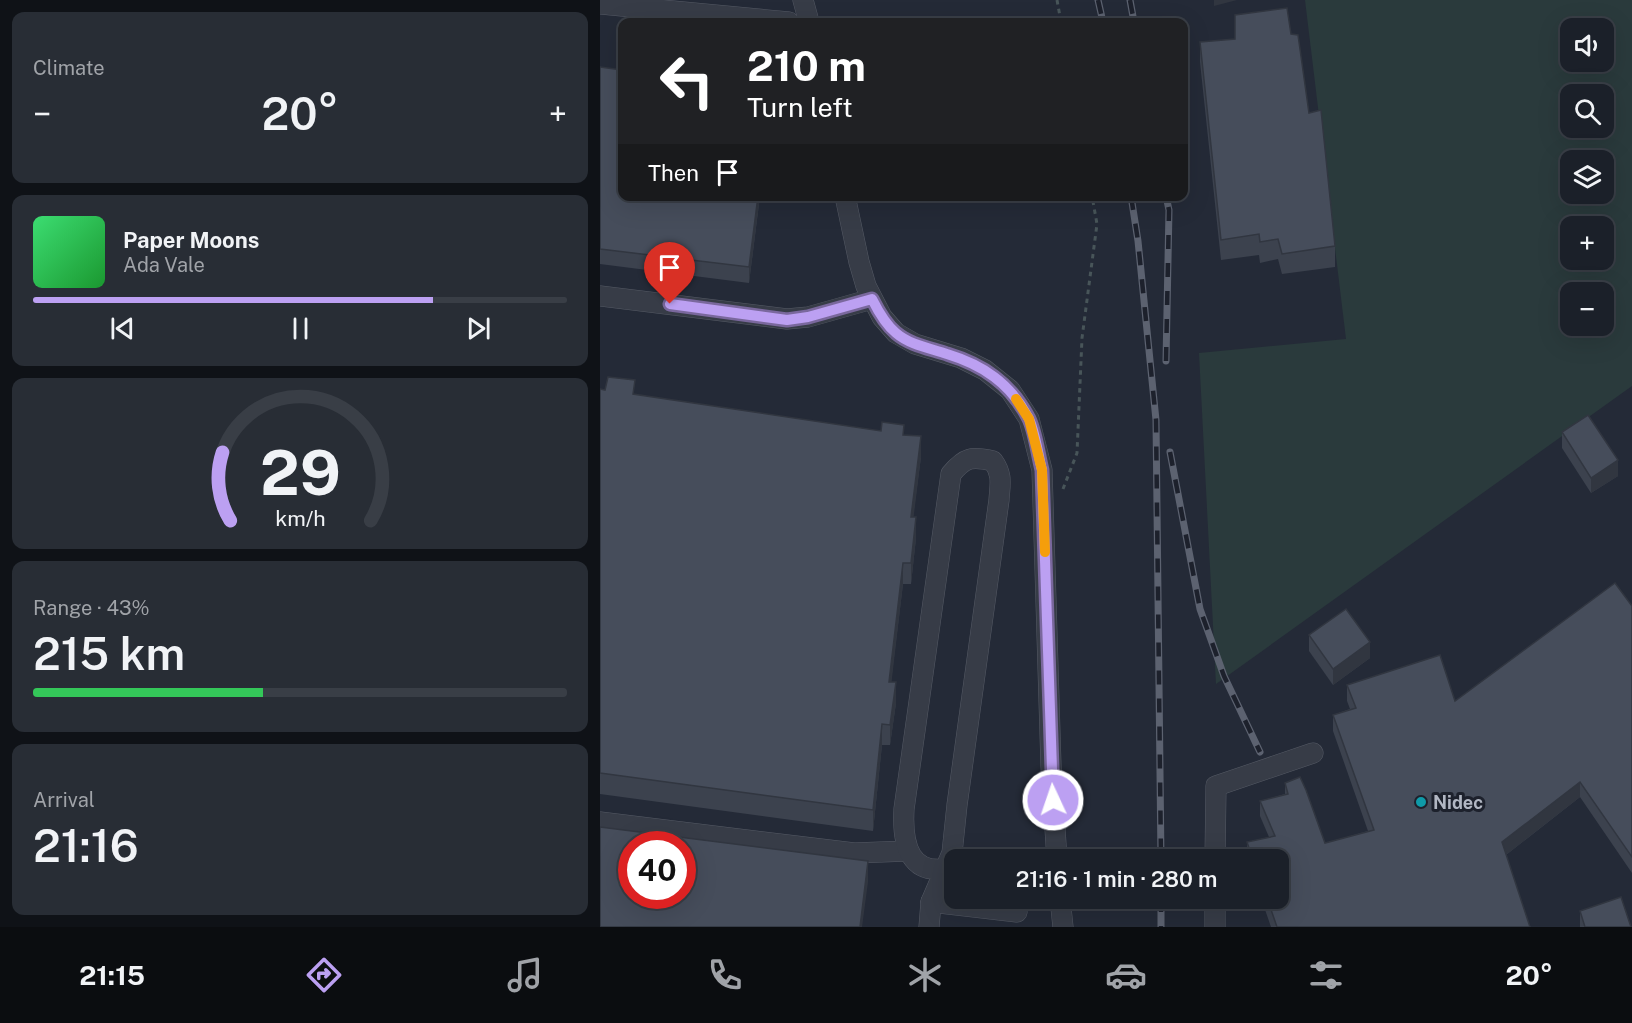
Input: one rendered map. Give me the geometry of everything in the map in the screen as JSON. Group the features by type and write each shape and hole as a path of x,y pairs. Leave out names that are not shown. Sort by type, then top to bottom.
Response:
{"street":[{"path":"803,0 808,18"},
{"path":"600,4 747,18"},
{"path":"846,201 866,286 882,318 896,333 915,344 960,358 985,370 1010,390 1029,419 1042,470 1051,766 1056,849"},
{"path":"600,296 787,320 808,317 872,299"},
{"path":"944,868 928,869 916,861 908,851 903,830 904,809 951,474 960,463 968,458 993,460 999,469 1000,481 952,849"},
{"path":"1215,849 1216,786 1313,753"},
{"path":"600,822 854,853 908,851"},
{"path":"929,927 931,902 944,879"},
{"path":"931,902 1017,912"},
{"path":"1061,909 1063,927"},
{"path":"1215,909 1215,927"}],"path":[{"path":"1057,0 1060,18"},
{"path":"1060,496 1077,453 1082,338 1097,224 1093,201"}],"shaded area":[{"path":"1305,0 1632,0 1632,386 1216,684 1199,353 1346,339"}],"building":[{"path":"1287,8 1291,34 1298,35 1309,113 1321,110 1335,246 1282,254 1278,239 1260,242 1259,234 1221,240 1200,42 1235,39 1235,15"},
{"path":"600,67 618,69 618,201 757,201 749,267 600,249"},
{"path":"608,377 635,380 633,394 881,431 882,422 904,425 903,435 921,436 911,517 916,517 911,563 903,563 889,682 896,682 890,725 882,724 873,810 600,773 600,389 605,390"},
{"path":"1588,415 1618,460 1591,478 1562,432"},
{"path":"1615,583 1632,606 1632,857 1580,782 1502,842 1530,927 1277,927 1271,909 1289,909 1289,849 1249,849 1247,842 1275,836 1260,801 1288,794 1285,783 1300,777 1325,843 1374,830 1333,715 1356,708 1347,685 1440,655 1455,701"},
{"path":"1346,609 1370,642 1333,669 1309,635"},
{"path":"600,827 632,831 618,831 618,909 696,909 696,839 868,861 860,927 600,927"},
{"path":"1621,897 1631,927 1585,927 1580,911"}],"railway":[{"path":"1098,0 1102,18"},
{"path":"1130,0 1133,18"},
{"path":"1132,201 1156,420 1161,849"},
{"path":"1166,361 1169,210 1167,201"},
{"path":"1170,452 1200,609 1224,676 1260,752"},
{"path":"1161,909 1161,927"}],"slow traffic":[{"path":"1016,399 1029,419 1042,470 1045,552"}],"place":[{"name":"Nidec","path":"1421,802"}],"route":[{"path":"670,304 787,320 829,312 872,299 882,318 896,333 915,344 960,358 985,370 1010,390 1029,419 1042,470 1053,800"}]}
